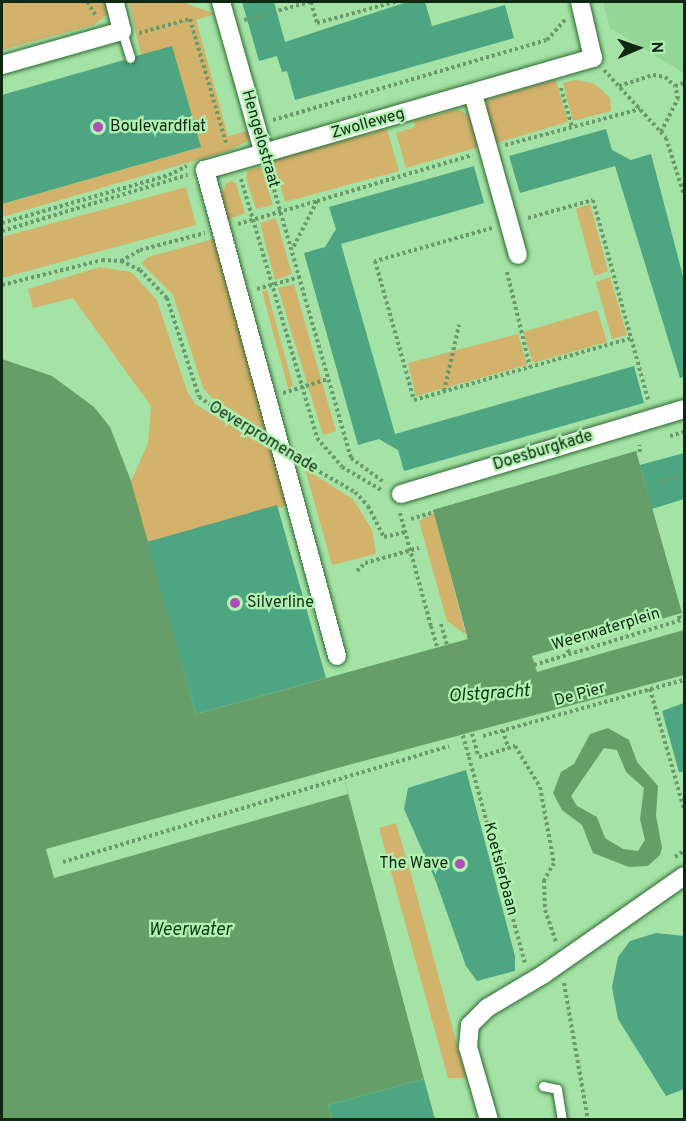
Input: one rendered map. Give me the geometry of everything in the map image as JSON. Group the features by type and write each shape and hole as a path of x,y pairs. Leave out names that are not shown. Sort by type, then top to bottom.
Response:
{"street":[{"path":"2,66 122,31 115,2"},
{"name":"Hengelostraat","path":"221,2 264,154"},
{"path":"581,8 593,58"},
{"name":"Zwolleweg","path":"264,154 593,58"},
{"path":"473,94 510,223 512,262"},
{"path":"264,154 234,162 202,166 222,229 337,656"},
{"name":"Doesburgkade","path":"397,498 684,409"},
{"path":"489,1119 468,1047 470,1025 487,1008 684,876"}],"lane":[{"path":"122,31 130,58"},
{"path":"543,1086 557,1089 562,1119"}],"path":[{"path":"87,2 99,22 122,31"},
{"path":"239,21 310,2 317,23 395,2"},
{"path":"265,110 269,121 547,40 561,21 581,8"},
{"name":"Hengelostraat","path":"122,31 135,34 190,19 253,220 317,438 327,454 397,498"},
{"path":"593,58 661,132 671,147 684,195"},
{"path":"620,86 652,75 665,77 675,86 678,99 661,132"},
{"path":"675,86 684,83"},
{"name":"Hengelostraat","path":"264,154 351,458 397,498"},
{"path":"2,224 202,166"},
{"path":"2,231 202,166"},
{"path":"631,338 414,400 375,261 593,200 631,338 653,418"},
{"path":"2,285 77,264 121,261 140,250 317,201 293,249"},
{"name":"Oeverpromenade","path":"121,261 140,270 167,298 199,397 212,409 355,492 368,506 384,537 406,532"},
{"path":"512,262 530,367"},
{"path":"239,295 300,277"},
{"path":"444,391 459,325"},
{"path":"267,398 302,389 328,379"},
{"path":"673,435 684,432"},
{"path":"411,519 634,454 640,452 639,445"},
{"path":"634,454 682,619"},
{"path":"660,481 684,474"},
{"path":"124,482 193,721 471,644 437,511"},
{"path":"397,498 411,551"},
{"path":"534,522 570,654"},
{"path":"357,571 365,563 419,548"},
{"name":"Koetsierbaan","path":"411,551 530,981"},
{"name":"Weerwaterplein","path":"534,665 682,619"},
{"path":"441,624 479,756 515,746 540,787 554,863 544,880 545,910 557,944"},
{"name":"De Pier","path":"483,736 684,680"},
{"path":"650,689 684,809"},
{"path":"503,730 508,748"},
{"path":"63,862 354,777 449,746"},
{"path":"564,982 588,1119"}],"shaded area":[{"path":"2,2 107,2 109,13 94,25 2,50"},
{"path":"129,2 182,2 215,14 196,20 228,136 248,131 249,140 228,151 2,217 2,204 201,147 141,55"},
{"path":"603,2 684,2 684,73 610,28"},
{"path":"556,80 568,122 493,144 485,107 489,99"},
{"path":"575,80 593,83 602,90 610,98 611,111 573,121 563,83"},
{"path":"458,109 469,115 479,147 406,168 396,133 415,127 414,121"},
{"path":"387,129 399,171 285,202 273,160"},
{"path":"261,167 273,205 256,209 246,178 248,170"},
{"path":"231,181 236,183 245,213 227,220 220,200 226,184"},
{"path":"186,187 196,225 2,278 2,237"},
{"path":"590,204 608,271 594,276 576,209"},
{"path":"276,218 292,274 275,280 260,223"},
{"path":"217,238 272,435 211,397 203,388 173,295 141,263 148,257"},
{"path":"100,267 131,272 157,300 187,391 195,404 276,453 290,504 147,548 131,481 148,443 151,406 73,298 33,308 28,289"},
{"path":"610,277 627,335 612,339 596,282"},
{"path":"294,284 336,431 323,435 278,288"},
{"path":"267,290 293,386 288,388 262,291"},
{"path":"597,310 607,342 533,363 523,332"},
{"path":"518,334 527,365 416,396 408,363"},
{"path":"305,469 353,499 372,530 376,554 332,565"},
{"path":"434,513 466,635 447,621 419,521"},
{"path":"396,823 466,1078 448,1078 379,828"}],"water":[{"name":"Weerwater","path":"2,359 52,376 94,407 110,427 131,481 196,714 468,639 433,510 636,451 682,613 532,656 537,672 684,630 684,675 341,767 424,1079 328,1105 332,1119 2,1120"},
{"path":"608,728 629,740 637,762 658,786 656,816 662,848 660,855 648,866 629,867 593,853 582,825 562,810 553,793 561,772 574,764 590,734","holes":["604,748 617,750 626,772 644,788 640,819 645,840 638,851 623,849 605,838 597,817 577,806 571,796"]}],"pier":[{"path":"341,767 348,794 54,878 46,849"}],"building":[{"path":"242,2 274,2 285,42 407,2 425,2 432,26 505,5 514,38 295,100 287,71 282,72 277,56 259,61"},
{"name":"Boulevardflat","path":"172,46 201,147 2,204 2,95 124,60 131,65 136,56"},
{"path":"606,129 612,150 631,160 651,154 684,280 684,377 680,378 615,166 520,193 509,156"},
{"path":"474,166 484,203 341,244 395,434 634,366 644,403 404,471 398,450 379,439 358,445 304,253 325,247 336,229 329,207"},
{"path":"684,453 684,499 652,509 640,465"},
{"name":"Silverline","path":"277,505 326,678 196,714 147,542"},
{"path":"684,703 684,772 679,772 662,711"},
{"name":"The Wave","path":"466,770 515,956 515,971 477,981 466,966 435,879 404,809 408,788"},
{"path":"656,933 684,936 684,1089 666,1096 618,1019 612,987 618,957 630,941"},
{"path":"424,1079 435,1119 332,1119 328,1105"}],"place":[{"name":"Boulevardflat","path":"98,127"},
{"name":"Silverline","path":"235,603"},
{"name":"The Wave","path":"460,864"}],"water label":[{"name":"Olstgracht","path":"489,695"}]}
